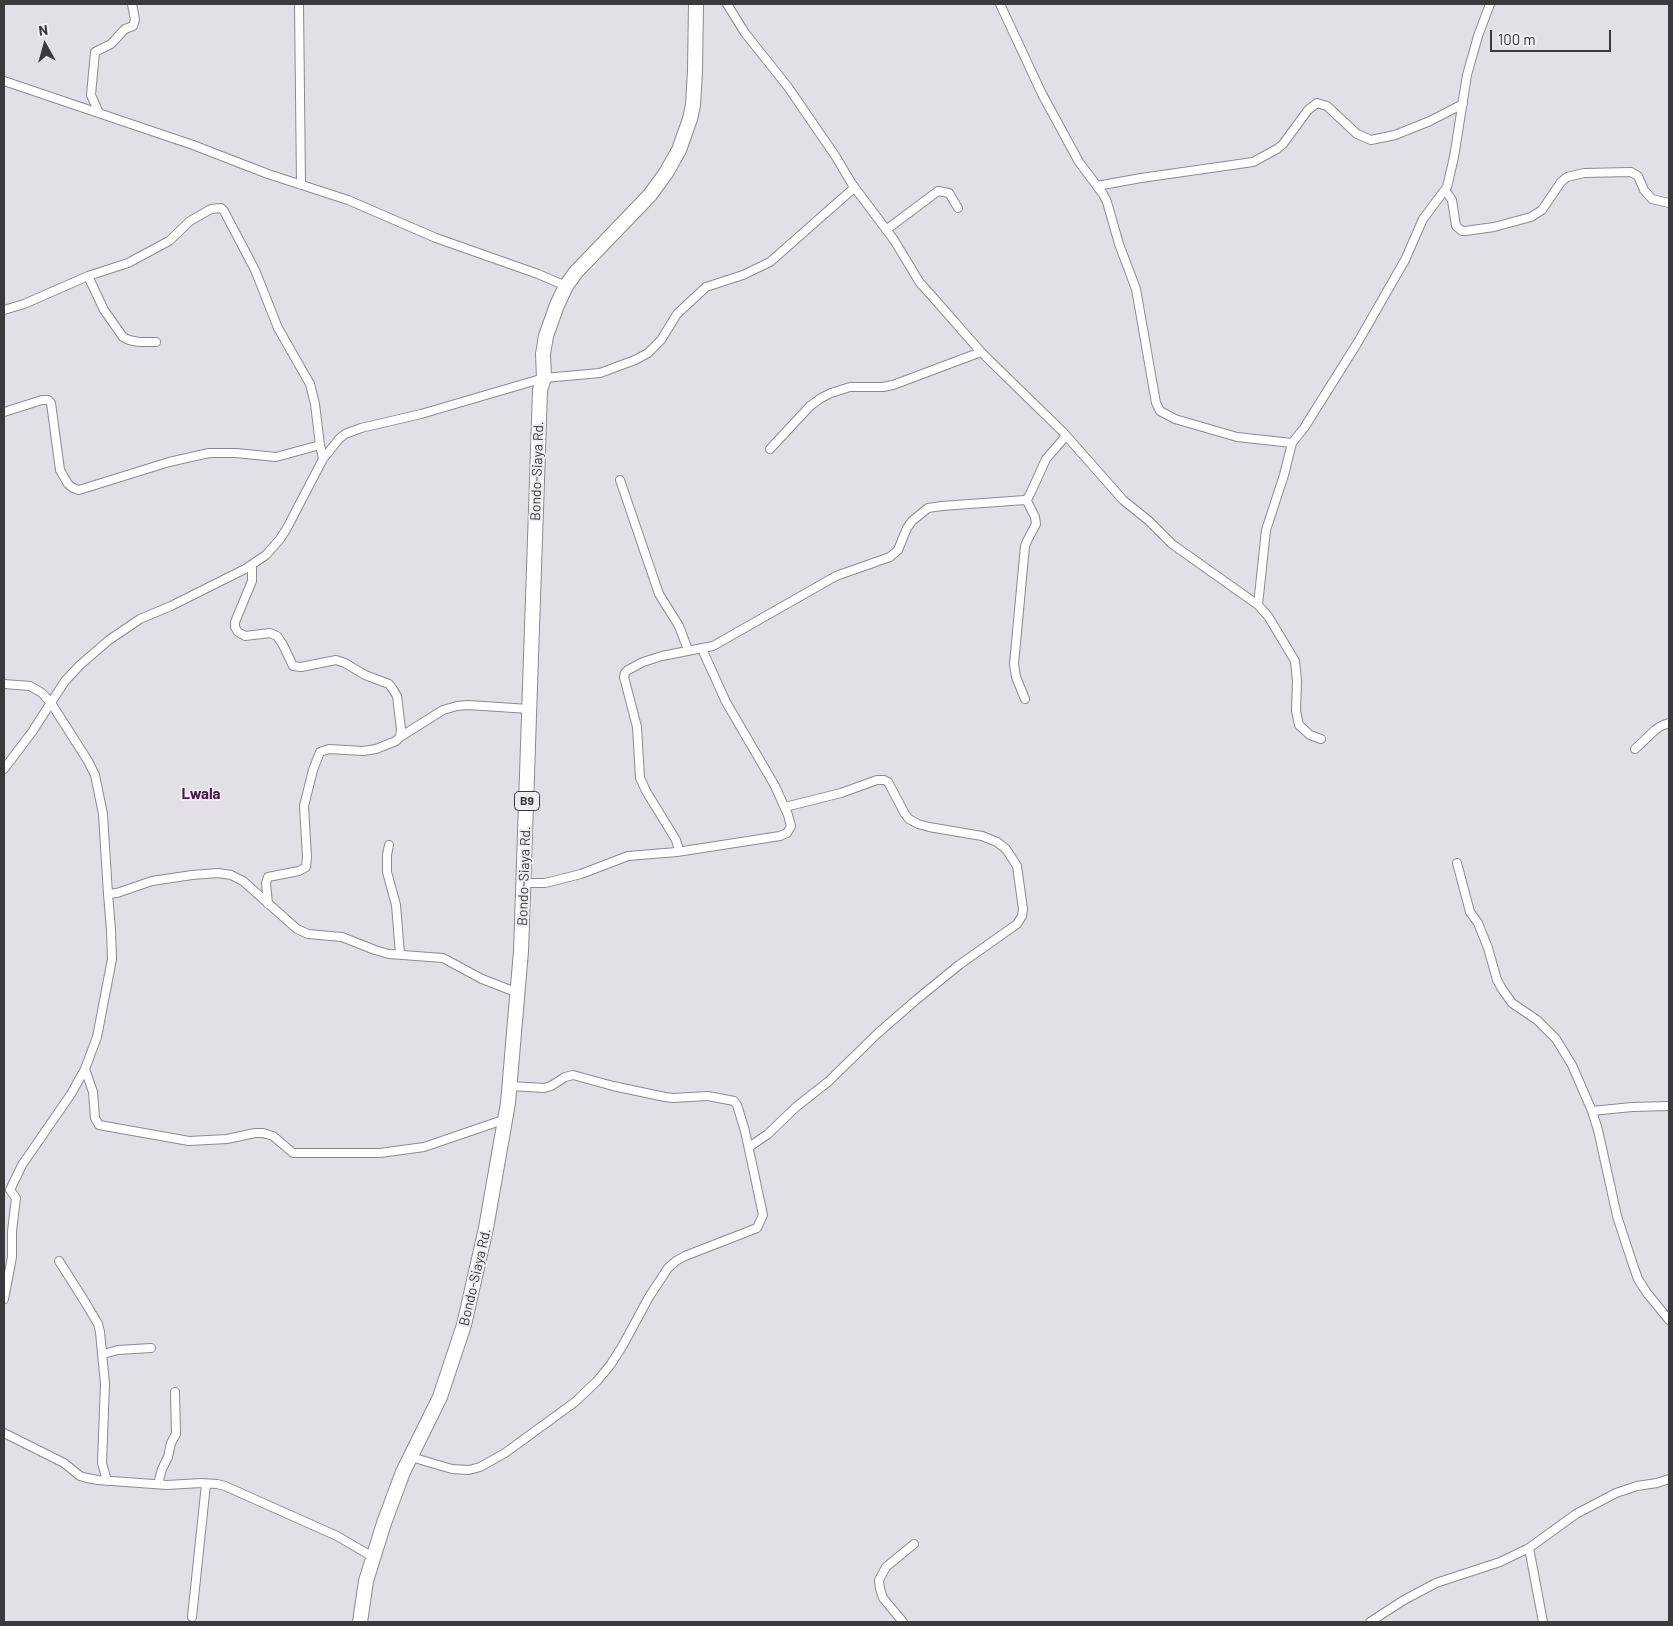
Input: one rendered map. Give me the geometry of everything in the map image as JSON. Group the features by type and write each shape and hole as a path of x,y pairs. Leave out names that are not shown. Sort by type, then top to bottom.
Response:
{"highway":[{"name":"Bondo-Siaya Rd.","path":"360,1622 363,1595 373,1557 396,1490 440,1397 462,1333 486,1228 506,1119 518,993 524,883 540,390 544,378 543,354 546,336 566,286 576,272 650,195 666,173 679,150 693,105 696,4"}],"street":[{"path":"99,113 92,95 95,52 111,44 125,30 133,26 135,20 132,4"},
{"path":"299,4 302,185"},
{"path":"727,4 745,33 788,86 836,157 854,188 886,230 920,283 981,352 1048,416 1113,490 1172,544 1258,605 1268,616 1294,661 1297,681 1296,711 1300,725 1310,735 1320,739"},
{"path":"1000,4 1042,94 1079,162 1107,202 1116,236 1136,288 1156,403 1160,411 1175,419 1237,437 1292,443"},
{"path":"1258,605 1266,530 1292,443 1304,428 1358,342 1402,267 1423,219 1445,190 1452,170 1470,62 1490,4"},
{"path":"4,81 366,207 436,238 566,286"},
{"path":"1097,186 1253,162 1283,144 1308,110 1317,103 1326,106 1357,134 1371,140 1385,139 1403,132 1463,104"},
{"path":"1445,190 1452,200 1456,226 1462,231 1494,227 1530,217 1546,206 1561,182 1567,177 1584,173 1632,172 1638,176 1644,190 1652,200 1669,203"},
{"path":"4,769 18,752 74,671 109,640 140,619 171,606 252,565 266,555 280,540 323,459 339,439 351,431 421,414 544,378 600,373 648,353 661,340 677,314 706,288 744,275 770,262 854,188"},
{"path":"886,230 938,190 949,193 958,208"},
{"path":"4,310 24,304 88,276 138,258 169,241 190,221 211,209 221,208 224,210 241,242 278,328 310,384 316,404 323,459"},
{"path":"88,276 104,310 123,337 139,342 156,342"},
{"path":"770,449 810,406 831,393 850,387 883,387 893,385 981,352"},
{"path":"4,412 42,400 48,400 51,403 60,470 68,484 79,490 123,478 169,462 209,453 236,453 276,457 320,445"},
{"path":"677,852 679,847 676,840 642,783 637,727 624,677 625,673 643,662 688,650 702,649 721,642 836,576 895,554 912,521 928,508 1026,499 1046,459 1066,436"},
{"path":"620,480 659,594 679,626 688,650"},
{"path":"1025,699 1016,677 1014,664 1025,546 1036,524 1035,517 1026,499"},
{"path":"252,565 252,582 235,622 238,632 245,636 265,633 277,636 293,666 301,667 336,660 388,684 396,696 401,729 400,738"},
{"path":"524,883 545,883 581,874 628,856 677,852 787,833 791,826 785,807 775,786 721,693 702,649"},
{"path":"4,684 27,685 34,687 42,693 51,703 95,775 103,814 112,959 100,1024 85,1069 71,1094 22,1165 10,1190 16,1198 12,1231 12,1257 4,1299"},
{"path":"268,904 266,880 268,877 299,871 306,867 304,806 313,770 320,752 329,749 363,751 390,745 444,710 457,706 529,709"},
{"path":"1635,749 1655,730 1669,723"},
{"path":"749,1147 768,1134 792,1111 829,1081 877,1034 941,978 1017,924 1022,916 1023,909 1018,866 1006,849 997,842 982,836 918,824 905,814 888,782 884,780 877,780 841,793 785,807"},
{"path":"389,845 387,872 396,905 400,954"},
{"path":"1457,863 1470,912 1478,923 1488,948 1497,980 1502,989 1512,1002 1537,1020 1556,1039 1572,1065 1592,1111 1617,1216 1635,1270 1647,1293 1669,1320"},
{"path":"108,894 117,893 157,880 192,874 218,873 231,875 242,881 297,929 308,934 342,937 382,952 443,958 482,979 518,993"},
{"path":"85,1069 93,1092 95,1118 99,1125 189,1141 227,1140 263,1133 273,1136 293,1153 380,1153 424,1147 506,1119"},
{"path":"411,1457 461,1470 474,1469 506,1453 589,1390 614,1360 657,1283 668,1268 685,1256 757,1228 763,1216 749,1147 737,1105 734,1101 708,1096 665,1097 573,1075 544,1088 510,1086"},
{"path":"1592,1111 1632,1106 1669,1106"},
{"path":"59,1261 98,1324 103,1354 105,1398 102,1463 107,1481"},
{"path":"103,1354 118,1350 151,1348"},
{"path":"158,1484 171,1443 176,1434 175,1392"},
{"path":"4,1433 64,1463 80,1476 107,1481 177,1485 217,1484 225,1486 337,1536 373,1557"},
{"path":"1370,1622 1404,1600 1436,1583 1500,1562 1529,1548 1576,1514 1616,1493 1669,1479"},
{"path":"192,1617 206,1484"},
{"path":"903,1622 884,1598 879,1580 886,1567 914,1544"},
{"path":"1529,1548 1544,1622"}],"district":[{"name":"Lwala","path":"201,794"}]}
